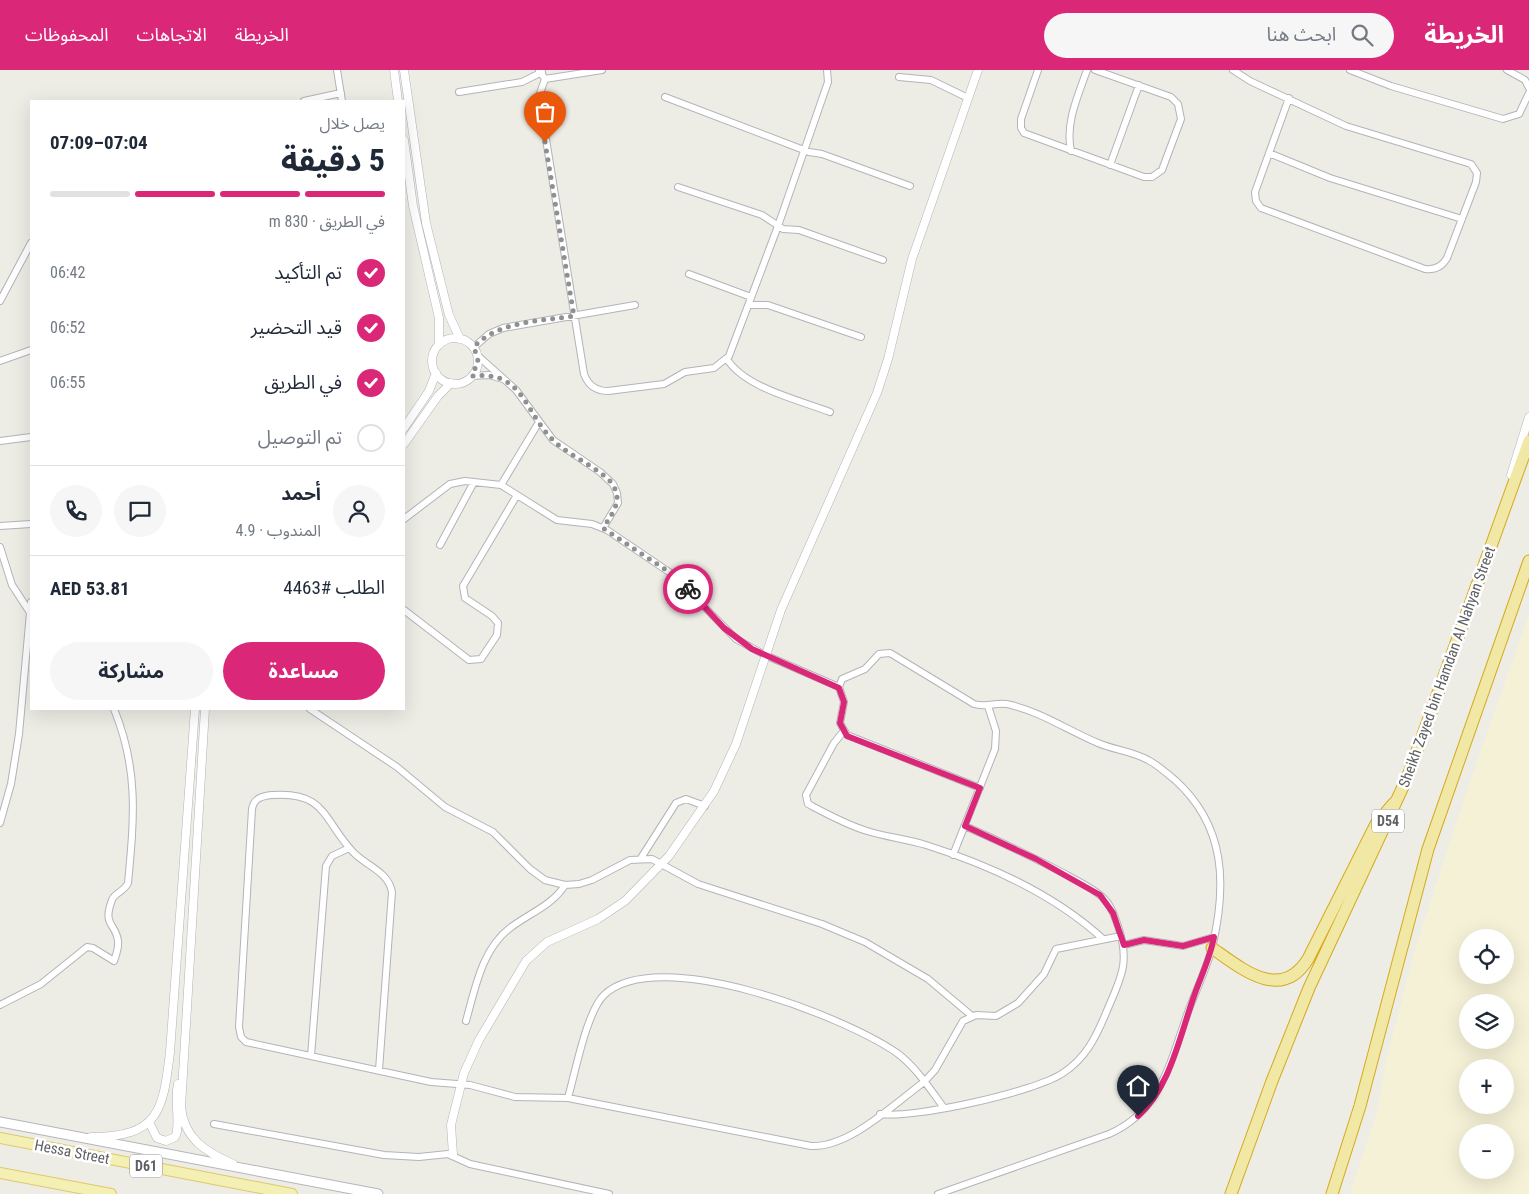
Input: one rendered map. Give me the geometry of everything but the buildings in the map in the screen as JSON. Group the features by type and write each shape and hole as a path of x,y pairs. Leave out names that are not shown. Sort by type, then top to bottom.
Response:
{"highway":[{"name":"Sheikh Zayed bin Hamdan Al Nahyan Street","path":"1231,1194 1272,1081 1309,988 1398,801 1529,442"},
{"path":"1332,1194 1360,1106 1428,850 1529,561"},
{"path":"1213,942 1259,978 1277,980 1296,973 1308,959 1376,824 1387,809 1398,801"},
{"path":"1223,1194 1238,1175"},
{"path":"1238,1175 1238,1194"}],"main road":[{"path":"0,1122 378,1194"},
{"name":"Hessa Street","path":"0,1138 292,1194"},
{"path":"0,1173 107,1193"}],"street":[{"path":"337,70 342,100"},
{"path":"394,70 398,100"},
{"path":"404,70 426,223 449,315 460,338 476,351 522,397 559,446 600,472 616,488 618,498 616,508 603,528"},
{"path":"545,79 602,70"},
{"path":"459,92 522,82 541,71 545,79 539,96 584,374 591,385 599,390 608,391 664,384 686,372 714,368 727,359 752,297 805,150 828,82 827,70"},
{"path":"453,1155 451,1125 461,1084 479,1040 521,968 532,954 555,937 598,919 617,908 662,864 705,806 723,775 733,752 781,610 880,385 912,259 978,70"},
{"path":"1038,70 1020,119 1021,128 1026,135 1144,177 1156,175 1163,167 1181,119 1181,109 1175,100 1096,70"},
{"path":"1071,151 1069,136 1070,120 1087,70"},
{"path":"1233,70 1250,81 1289,98 1351,128 1468,161 1476,170 1477,179 1445,262 1434,269 1425,269 1260,208 1256,201 1255,192 1289,98"},
{"path":"1350,70 1391,86 1503,119 1519,114 1529,93"},
{"path":"1507,70 1525,80 1529,88"},
{"path":"900,77 931,80 968,98"},
{"path":"1110,165 1139,85"},
{"path":"309,100 341,93"},
{"path":"665,97 805,150 822,154 910,186"},
{"path":"405,147 413,206 439,318 439,345 433,358 436,373 442,380 451,383 461,383 472,376 478,366 476,351 489,334 503,328 635,305"},
{"path":"1269,154 1330,178 1462,219"},
{"path":"678,188 762,215 778,226 799,230 883,260"},
{"path":"0,301 30,245"},
{"path":"689,274 752,297"},
{"path":"748,305 768,305 861,337"},
{"path":"439,345 447,340 460,338"},
{"path":"0,361 30,350"},
{"path":"727,359 734,370 749,380 830,412"},
{"path":"405,427 429,391 436,373"},
{"path":"472,376 488,375 504,379"},
{"path":"405,443 438,396 451,383"},
{"path":"1461,632 1466,605 1529,417"},
{"path":"501,485 539,422"},
{"path":"0,441 30,437"},
{"path":"440,545 474,482"},
{"path":"405,518 450,484 474,482 501,485 557,520 592,524 603,528 672,574 724,628 752,649 839,688 844,699 839,720 843,732 852,738 980,788"},
{"path":"405,611 469,660 481,659 497,635 498,623 492,616 465,598 463,586 517,495"},
{"path":"0,526 30,524"},
{"path":"0,547 2,566 17,594 29,610"},
{"path":"0,823 12,784 19,734 30,606"},
{"path":"839,688 844,676 861,671 878,654 887,652 969,702 988,706 1012,705 1098,743 1140,756 1161,768 1183,788 1205,816 1214,834 1219,853 1220,881 1213,942 1162,1084 1150,1104 1138,1116 1109,1134 938,1194"},
{"path":"953,855 994,754 997,738 995,725 988,706"},
{"path":"0,1005 41,984 86,947 93,948 114,961 118,941 110,924 109,913 113,898 124,890 128,883 134,799 126,742 114,710"},
{"path":"74,1136 123,1135 139,1129 149,1122 157,1112 164,1096 170,1052 195,710"},
{"path":"205,710 183,1053 182,1114 189,1133 208,1153 242,1168"},
{"path":"312,710 397,767 445,807 494,832 539,876 551,882 565,885 586,882 625,862 640,858 652,859 698,884 822,924 865,942 928,979 972,1016"},
{"path":"843,732 836,739 806,796 807,802 866,831 914,841 992,871 1056,903 1079,918 1103,939"},
{"path":"379,1070 392,892 384,876 362,861 349,848 326,814 308,799 287,794 261,797 254,803 239,1031 249,1044 431,1082 461,1084 515,1097 568,1098 811,1146 837,1142 924,1082 938,1066 961,1024 972,1016 996,1016 1018,1003 1044,974 1056,949 1121,936"},
{"path":"640,858 676,803 686,799 705,806"},
{"path":"880,1114 906,1115 944,1108 1034,1087 1053,1079 1071,1067 1085,1054 1095,1038 1115,993 1124,964 1124,945 1111,907 1096,892 1022,852 965,826"},
{"path":"310,1056 326,866 332,856 349,848"},
{"path":"466,1021 482,966 496,943 509,928 553,899 565,885"},
{"path":"1124,945 1144,940 1183,946 1213,942"},
{"path":"568,1098 598,1003 614,988 647,976 729,986 796,1004 894,1051 924,1082 944,1108"},
{"path":"170,1052 183,1053"},
{"path":"149,1122 153,1133 160,1140 169,1140 177,1134 175,1100 182,1074"},
{"path":"214,1124 384,1155 419,1157 444,1154 453,1155 470,1164 610,1194"}],"sand":[{"path":"1529,614 1529,1194 1350,1194 1377,1112 1386,1061 1415,949 1464,799"}],"way so far":[{"path":"545,142 574,316 503,328 482,338 474,347 478,356 478,366 472,376 488,375 504,379 528,404 547,434 559,446 600,472 609,480 618,493 618,503 603,528 672,574 688,589"}],"route":[{"path":"688,589 736,639 752,649 839,688 840,694 844,699 840,723 843,732 847,736 980,788 965,826 1036,859 1096,892 1111,907 1124,945 1136,941 1151,940 1183,946 1214,937 1205,970 1194,994 1165,1078 1155,1098 1138,1116"}]}
